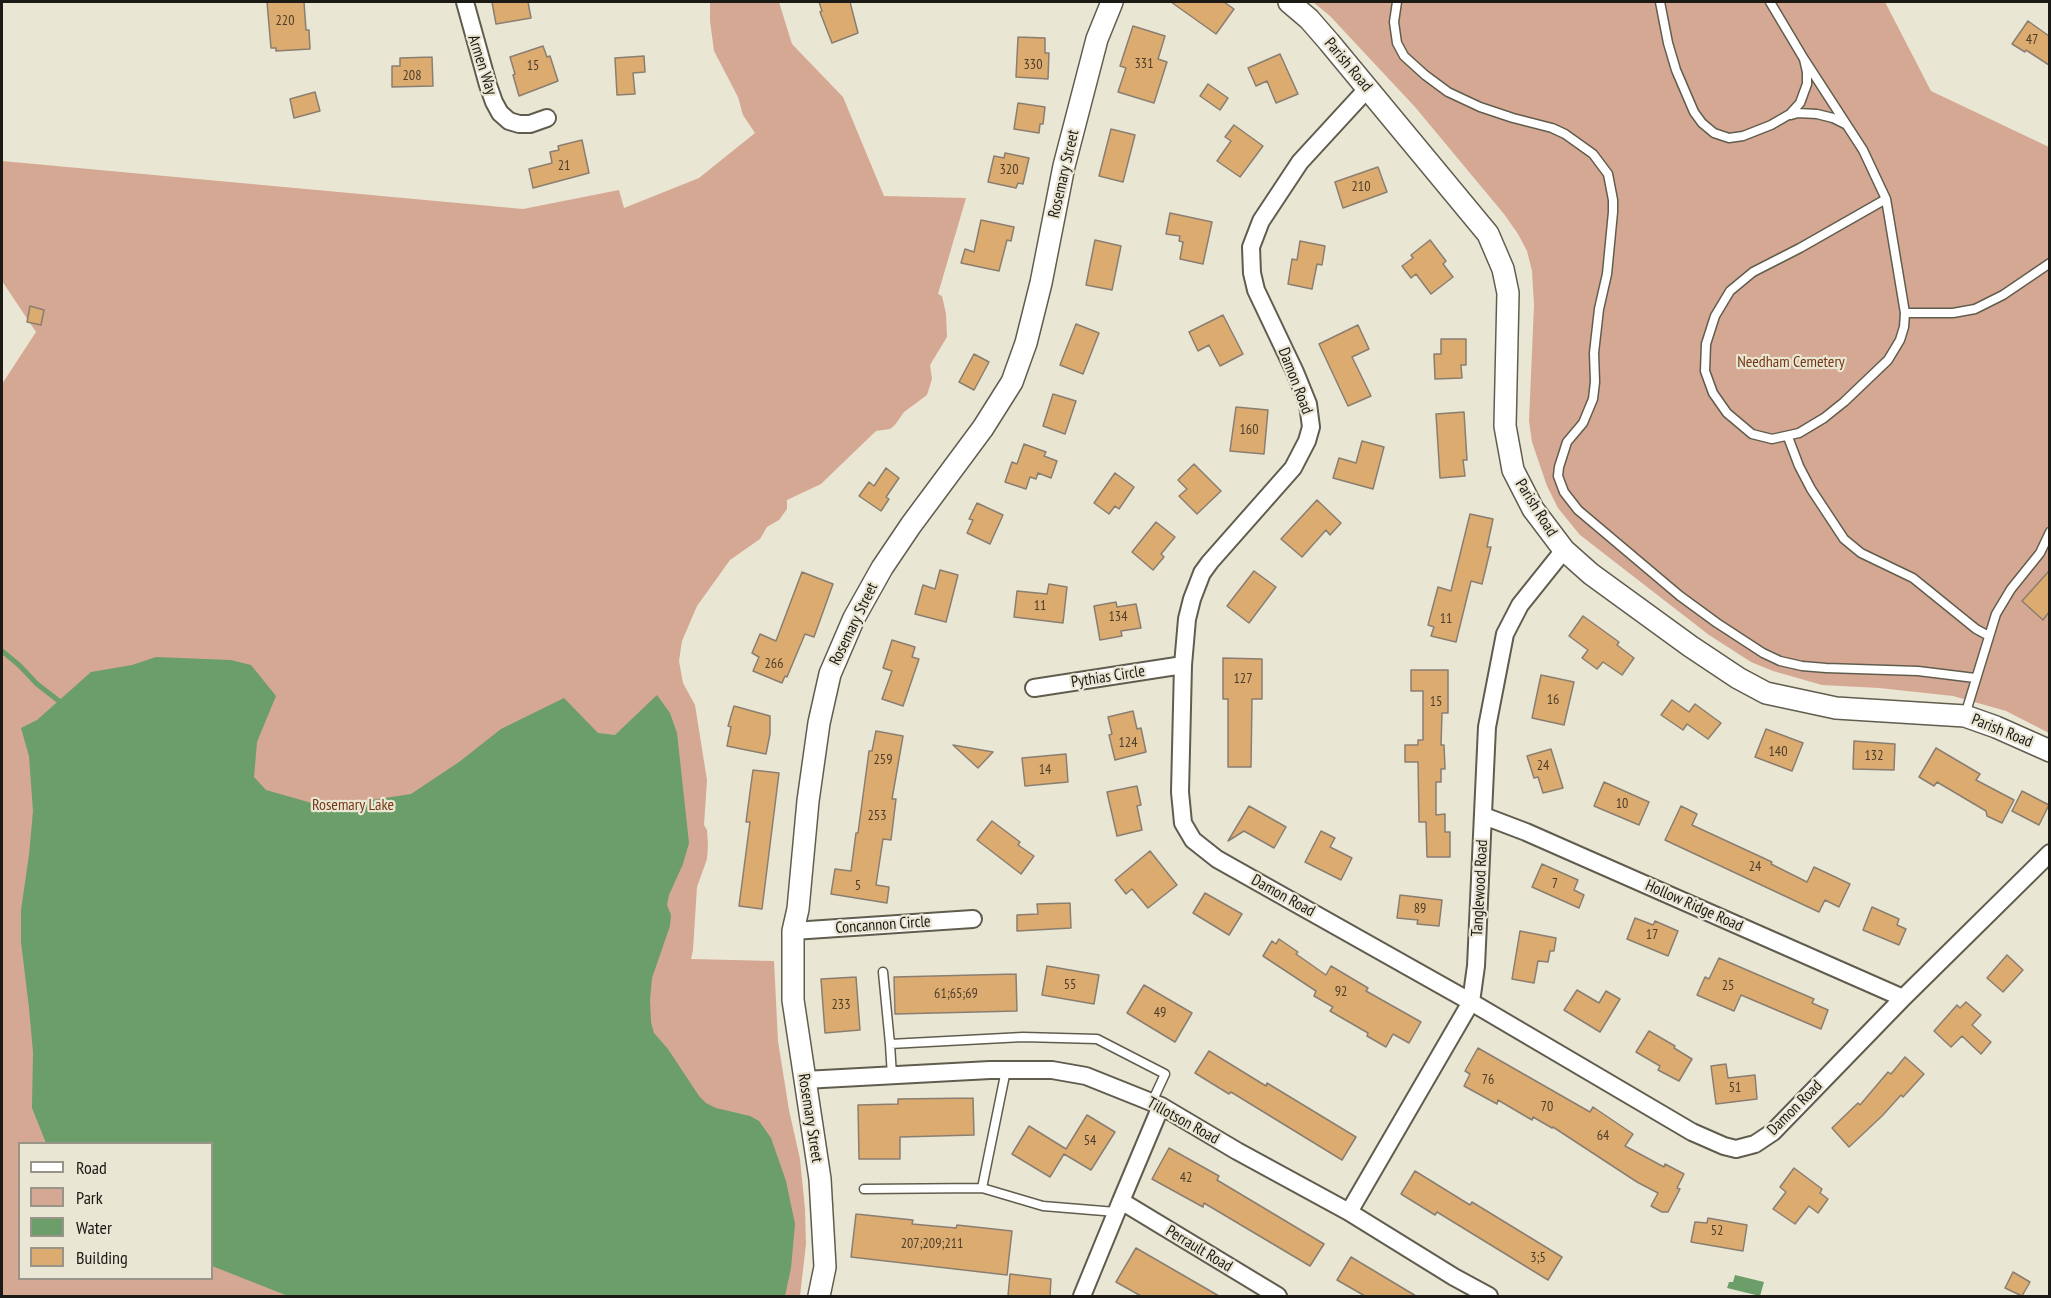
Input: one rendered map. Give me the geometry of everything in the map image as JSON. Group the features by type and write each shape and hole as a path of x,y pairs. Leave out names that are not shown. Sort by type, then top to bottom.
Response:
{"street":[{"name":"Armen Way","path":"465,2 488,85 500,113 509,121 519,124 530,124 547,118"},
{"name":"Rosemary Street","path":"819,1296 825,1267 820,1179 793,1000 793,931 798,909 808,801 819,723 830,674 854,618 882,568 983,428 1012,382 1026,343 1041,283 1064,166 1097,39 1112,2"},
{"name":"Parish Road","path":"1289,2 1309,19 1488,234 1503,269 1508,293 1505,426 1513,470 1533,509 1563,550 1591,574 1690,646 1738,678 1766,693 1836,708 1965,716 2049,751"},
{"name":"Damon Road","path":"1368,88 1300,162 1276,194 1254,237 1250,259 1256,290 1308,404 1311,426 1304,448 1293,468 1210,562 1202,573 1192,599 1187,619 1183,665 1180,792 1183,823 1193,840 1217,859 1470,1002 1692,1132 1736,1149 1755,1144 1773,1132 1902,998 2049,853"},
{"name":"Tanglewood Road","path":"1349,1212 1470,1002 1476,966 1487,727 1505,634 1520,606 1563,550"},
{"name":"Pythias Circle","path":"1034,688 1183,665"},
{"name":"Hollow Ridge Road","path":"1484,816 1526,832 1902,998"},
{"name":"Concannon Circle","path":"793,931 973,919"},
{"name":"Tillotson Road","path":"804,1080 1006,1070 1052,1070 1086,1076 1156,1104 1349,1212 1489,1296"},
{"path":"1082,1296 1156,1104"},
{"name":"Perrault Road","path":"1118,1207 1278,1296"}],"lane":[{"path":"1397,2 1394,22 1397,43 1404,56 1425,75 1448,92 1471,103 1565,134 1593,154 1608,174 1613,213 1607,274 1599,309 1594,353 1593,399 1582,423 1567,442 1558,476 1564,492 1578,510 1680,596 1763,653 1780,661 1802,666 1918,671 1975,678"},
{"path":"1660,2 1676,70 1694,112 1714,133 1729,138 1743,136 1794,111 1807,84 1804,59"},
{"path":"1770,2 1863,150 1886,199 1905,313 1900,340 1888,360 1824,418 1809,428 1788,437 1772,439 1743,429 1727,413 1713,393 1704,363 1706,344 1715,316 1730,291 1747,276 1886,199"},
{"path":"1782,118 1807,112 1833,118 1848,127"},
{"path":"1905,313 1953,313 1975,309 2003,295 2049,263"},
{"path":"1788,437 1799,466 1844,539 1860,553 1913,578 1976,629 1989,636"},
{"path":"1965,716 1996,614 2003,601 2040,553 2049,532"},
{"path":"883,972 892,1076"},
{"path":"890,1044 1023,1037 1097,1039 1164,1074 1156,1104"},
{"path":"982,1188 1006,1070"},
{"path":"864,1189 982,1188 1043,1206 1118,1207"}],"green space":[{"name":"Rosemary Lake","path":"710,2 779,2 792,44 843,97 884,196 966,198 938,294 942,296 946,314 947,337 930,365 932,379 927,395 904,412 890,429 876,431 821,484 787,500 787,509 779,520 767,527 760,539 730,560 697,606 682,641 679,661 683,683 695,705 707,780 704,825 707,830 707,859 697,887 691,959 774,961 778,1041 789,1110 800,1159 805,1209 806,1244 800,1296 2,1296 2,384 36,332 2,281 2,161 523,209 619,190 624,208 699,178 755,133 743,115 738,97 714,51"},
{"name":"Needham Cemetery","path":"1313,2 1885,2 1931,91 2049,147 2049,733 2006,711 1953,696 1822,685 1751,662 1709,635 1580,535 1558,508 1547,486 1532,442 1529,421 1534,305 1532,271 1527,251 1504,214 1415,107 1330,16"}],"water":[{"name":"Rosemary Lake","path":"156,657 231,660 251,665 276,696 257,742 254,777 266,790 315,804 339,805 411,794 459,762 501,729 564,698 598,733 615,735 657,695 670,713 677,733 689,843 683,864 669,895 667,905 671,915 670,926 652,978 651,1022 654,1033 706,1103 716,1108 750,1116 759,1121 771,1138 786,1181 795,1224 791,1268 785,1296 288,1296 213,1266 213,1142 46,1142 32,1108 33,1052 21,942 21,910 33,811 29,756 21,728 37,720 91,672 132,665"},
{"path":"1735,1275 1764,1282 1760,1296 1727,1288 1729,1282 1733,1282"}],"building":[{"path":"267,2 304,2 310,49 276,51 276,48 271,48"},
{"path":"492,2 528,2 531,18 496,24"},
{"path":"819,2 850,2 858,33 832,43 820,12 822,11"},
{"path":"1171,2 1224,2 1234,9 1216,34"},
{"path":"2028,21 2049,36 2049,65 2012,44"},
{"path":"1133,26 1165,36 1158,59 1167,62 1154,103 1118,92 1126,68 1120,66"},
{"path":"1018,37 1045,38 1045,53 1049,53 1048,79 1016,77"},
{"path":"543,46 547,57 550,56 558,81 519,96 510,57"},
{"path":"1280,54 1298,94 1276,103 1267,81 1256,86 1248,68"},
{"path":"644,56 645,72 633,73 635,94 617,95 615,58"},
{"path":"432,57 433,86 392,87 392,66 400,66 400,58"},
{"path":"1208,84 1228,98 1220,110 1200,96"},
{"path":"315,92 320,111 294,118 290,99"},
{"path":"1018,103 1045,107 1043,124 1040,124 1039,133 1014,129"},
{"path":"1234,125 1263,146 1240,177 1217,161 1231,141 1225,137"},
{"path":"1111,129 1135,135 1123,182 1099,176"},
{"path":"582,140 589,173 533,188 529,169 552,163 550,152 559,150 558,146"},
{"path":"1005,153 1029,158 1023,184 1018,183 1016,188 988,182 994,156 1004,158"},
{"path":"1378,167 1387,192 1343,208 1335,182"},
{"path":"1170,213 1212,222 1203,264 1180,259 1183,242 1179,241 1180,236 1166,234"},
{"path":"981,220 1014,227 1011,241 1007,240 999,271 961,263 965,249 974,252"},
{"path":"1095,240 1121,246 1112,290 1086,285"},
{"path":"1430,240 1446,261 1443,264 1453,277 1431,294 1416,274 1411,278 1402,266 1413,258 1411,255"},
{"path":"1300,241 1325,246 1322,265 1317,264 1312,289 1288,284 1292,259 1297,260"},
{"path":"30,306 44,310 41,325 27,322"},
{"path":"1223,315 1243,354 1220,366 1209,345 1198,351 1189,332"},
{"path":"1076,324 1099,333 1083,374 1060,365"},
{"path":"1358,325 1369,349 1352,357 1371,396 1348,406 1319,344"},
{"path":"1441,339 1466,339 1466,365 1461,365 1462,378 1435,379 1434,354 1441,354"},
{"path":"974,354 989,362 974,390 959,382"},
{"path":"1053,394 1076,401 1065,434 1043,426"},
{"path":"1236,407 1268,410 1264,454 1230,451"},
{"path":"1464,412 1467,460 1463,460 1465,476 1440,478 1436,414"},
{"path":"1362,441 1384,447 1373,489 1333,478 1339,458 1356,463"},
{"path":"1024,444 1046,452 1044,456 1057,461 1051,478 1038,473 1036,479 1030,477 1026,489 1005,482 1012,462 1017,464"},
{"path":"1194,464 1221,491 1197,514 1179,496 1187,489 1178,480"},
{"path":"886,468 899,478 886,497 889,499 881,511 859,496 869,482 874,486"},
{"path":"1115,473 1134,487 1119,509 1115,506 1109,514 1094,503"},
{"path":"1317,500 1341,523 1330,535 1326,530 1302,557 1281,539"},
{"path":"977,503 1003,515 990,544 967,533 973,520 969,519"},
{"path":"1470,514 1493,519 1487,547 1491,547 1482,584 1471,581 1456,642 1431,636 1434,627 1428,625 1438,587 1451,591"},
{"path":"1156,522 1175,537 1161,554 1164,557 1153,570 1132,552"},
{"path":"940,570 958,575 946,622 915,614 923,585 935,589"},
{"path":"1254,571 1276,587 1249,623 1227,606"},
{"path":"2049,571 2049,612 2043,620 2022,601"},
{"path":"802,572 833,584 814,637 805,634 787,677 785,676 782,683 753,671 759,657 752,653 760,634 776,641"},
{"path":"1049,584 1067,587 1063,623 1014,617 1017,591 1047,594"},
{"path":"1116,602 1117,607 1136,604 1141,628 1121,631 1122,636 1100,640 1094,606"},
{"path":"1583,616 1619,642 1617,645 1634,658 1622,675 1603,662 1597,669 1582,658 1588,650 1569,636"},
{"path":"892,640 915,647 912,657 919,659 903,706 882,699 892,671 883,668"},
{"path":"1223,658 1262,659 1262,699 1252,699 1251,767 1228,767 1228,699 1223,699"},
{"path":"1411,670 1448,670 1448,713 1442,713 1441,745 1444,745 1445,769 1441,769 1441,782 1436,782 1436,815 1445,814 1445,832 1450,832 1450,857 1427,857 1426,822 1419,822 1418,762 1405,762 1405,745 1418,745 1418,740 1423,740 1423,691 1411,691"},
{"path":"1541,675 1574,682 1564,725 1532,718"},
{"path":"1672,700 1689,712 1695,704 1721,723 1708,739 1687,724 1683,730 1661,715"},
{"path":"734,706 770,716 770,734 766,754 727,746 731,727 728,726"},
{"path":"1133,711 1137,729 1141,728 1146,752 1115,760 1109,735 1112,734 1108,717"},
{"path":"1766,729 1803,743 1792,771 1755,757"},
{"path":"876,731 903,736 892,799 896,799 891,840 883,839 876,885 889,887 887,903 831,894 835,869 851,871 869,751 872,751"},
{"path":"1854,741 1895,744 1894,770 1853,769"},
{"path":"953,745 993,752 978,768"},
{"path":"1936,748 1980,774 1976,780 2014,800 2002,823 1987,816 1986,811 1937,782 1934,786 1919,777"},
{"path":"1551,749 1563,788 1543,793 1538,777 1534,778 1527,756"},
{"path":"1066,754 1068,782 1025,786 1022,758"},
{"path":"753,770 779,773 762,909 739,906 750,822 746,822"},
{"path":"1604,782 1649,802 1639,825 1594,806"},
{"path":"1137,786 1141,805 1137,806 1142,830 1117,836 1107,792"},
{"path":"2022,791 2049,805 2039,825 2012,811"},
{"path":"1249,806 1286,827 1274,848 1244,831 1228,841"},
{"path":"1681,806 1697,814 1692,825 1772,862 1771,864 1807,882 1814,867 1850,884 1839,907 1825,900 1819,912 1665,840"},
{"path":"992,821 1034,856 1021,874 977,840"},
{"path":"1321,831 1335,838 1330,847 1352,858 1341,880 1305,862"},
{"path":"1150,851 1177,885 1148,908 1132,889 1126,894 1115,880"},
{"path":"1542,864 1578,880 1574,890 1584,895 1579,908 1532,887"},
{"path":"1205,893 1242,914 1229,935 1193,913"},
{"path":"1400,895 1442,900 1439,926 1417,924 1418,920 1397,918"},
{"path":"1070,903 1071,928 1017,931 1017,915 1038,914 1037,904"},
{"path":"1872,907 1899,919 1897,925 1906,929 1899,945 1863,930"},
{"path":"1635,918 1653,925 1655,921 1678,931 1668,956 1627,939"},
{"path":"1520,931 1556,938 1554,951 1550,951 1548,962 1538,961 1534,983 1512,979"},
{"path":"1279,939 1326,975 1331,966 1368,988 1366,991 1421,1022 1409,1043 1393,1034 1386,1047 1367,1036 1368,1033 1330,1011 1333,1007 1314,996 1316,991 1263,956 1272,941 1276,944"},
{"path":"2007,955 2023,970 2003,992 1987,978"},
{"path":"1719,958 1814,999 1812,1003 1828,1010 1821,1029 1741,995 1734,1011 1697,995 1705,977 1709,979"},
{"path":"1047,966 1099,975 1094,1004 1042,995"},
{"path":"1016,974 1017,1011 895,1014 894,977"},
{"path":"856,977 860,1030 825,1033 821,979"},
{"path":"1144,985 1192,1013 1175,1042 1127,1013"},
{"path":"1577,990 1599,1003 1606,991 1620,999 1600,1032 1564,1010"},
{"path":"1966,1002 1981,1015 1972,1025 1991,1042 1981,1054 1962,1036 1951,1047 1934,1031 1957,1005 1960,1008"},
{"path":"1649,1031 1692,1059 1679,1081 1658,1070 1660,1066 1636,1052"},
{"path":"1478,1048 1590,1112 1593,1107 1633,1134 1625,1146 1664,1167 1665,1164 1684,1174 1677,1188 1680,1189 1668,1212 1662,1212 1651,1206 1658,1193 1637,1182 1553,1127 1533,1117 1532,1120 1498,1100 1497,1104 1464,1086 1470,1074 1465,1071"},
{"path":"1209,1051 1356,1137 1342,1160 1231,1092 1229,1094 1195,1073"},
{"path":"1905,1057 1924,1074 1903,1097 1901,1095 1849,1147 1832,1128 1858,1103 1860,1105 1888,1072 1891,1074"},
{"path":"1726,1064 1728,1078 1755,1075 1757,1099 1716,1104 1711,1066"},
{"path":"973,1098 974,1135 900,1137 900,1159 859,1159 858,1105 898,1104 898,1099"},
{"path":"1087,1115 1115,1132 1091,1170 1064,1154 1050,1177 1012,1154 1029,1126 1066,1149"},
{"path":"1169,1148 1219,1176 1217,1180 1324,1244 1310,1266 1204,1203 1203,1207 1152,1179"},
{"path":"1794,1168 1822,1189 1820,1193 1828,1199 1818,1213 1809,1206 1795,1224 1773,1209 1786,1192 1780,1187"},
{"path":"1415,1171 1470,1205 1472,1202 1562,1257 1548,1280 1437,1212 1435,1215 1401,1194"},
{"path":"856,1214 913,1220 912,1224 956,1228 957,1225 1012,1231 1007,1275 851,1257"},
{"path":"1708,1218 1747,1225 1743,1251 1691,1242 1695,1222 1707,1223"},
{"path":"1136,1248 1219,1296 1141,1296 1116,1282"},
{"path":"1351,1257 1416,1296 1365,1296 1337,1280"},
{"path":"2013,1272 2030,1282 2022,1296 2005,1288"},
{"path":"1010,1274 1051,1279 1050,1296 1008,1296"}],"waterway":[{"path":"2,651 59,701"}]}
